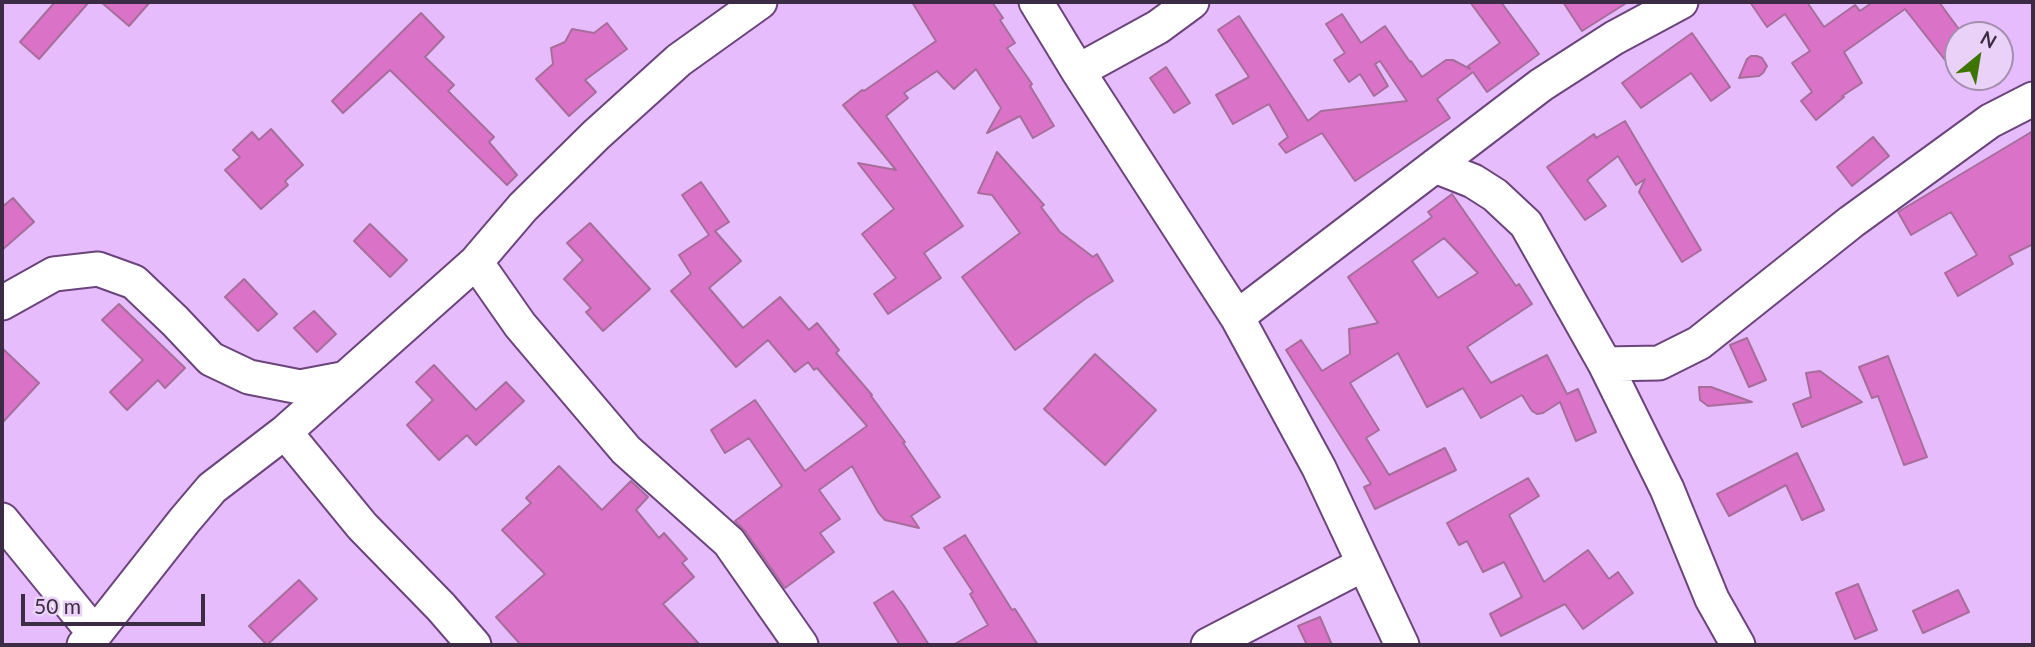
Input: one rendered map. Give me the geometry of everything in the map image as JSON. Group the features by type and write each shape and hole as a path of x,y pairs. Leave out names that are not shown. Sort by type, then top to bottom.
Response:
{"street":[{"path":"2,520 89,640 212,488 285,432 476,262 523,207 596,135 679,60 760,2"},
{"path":"1036,2 1237,317 1319,468 1402,645"},
{"path":"1078,71 1162,14 1192,2"},
{"path":"1237,317 1541,85 1614,38 1681,2"},
{"path":"1605,364 1660,363 1699,343 1851,222 1990,121 2033,99"},
{"path":"1435,166 1473,181 1495,195 1526,224 1605,364 1667,489 1712,600 1738,645"},
{"path":"476,262 520,325 626,450 729,542 800,645"},
{"path":"2,303 54,275 98,269 134,282 211,359 249,377 300,387 342,379"},
{"path":"285,432 362,526 474,645"},
{"path":"1208,645 1364,564"}],"building":[{"path":"55,2 89,2 39,59 20,42"},
{"path":"101,2 150,2 129,26"},
{"path":"912,2 992,2 1015,43 1007,48 1032,84 1030,86 1054,126 1033,138 1020,116 987,133 1001,108 976,69 954,89 937,71 904,93 908,98 886,116 963,226 924,253 941,278 888,314 874,294 896,278 862,234 894,209 858,163 896,170 843,105 936,41"},
{"path":"1470,2 1501,2 1539,54 1487,92 1473,72 1437,99 1450,118 1355,181 1322,133 1286,153 1279,144 1288,137 1269,104 1233,124 1216,95 1249,77 1218,30 1239,16 1308,121 1321,111 1407,101 1380,61 1375,64 1388,86 1374,96 1360,74 1349,82 1334,60 1345,53 1326,24 1342,14 1361,43 1385,26 1422,77 1446,60 1453,60 1470,69 1468,66 1500,43"},
{"path":"1563,2 1628,2 1582,31"},
{"path":"1750,2 1807,2 1824,27 1855,5 1860,11 1873,2 1939,2 1953,21 1944,21 1944,59 1905,9 1844,52 1862,83 1842,96 1844,97 1816,120 1801,101 1812,92 1792,63 1810,51 1785,14 1767,27"},
{"path":"421,13 444,37 425,57 454,85 448,91 494,137 489,142 517,175 507,185 390,70 343,113 332,101"},
{"path":"607,23 627,49 585,80 596,92 569,116 536,79 553,64 551,48 565,42 572,29 594,33"},
{"path":"1692,33 1730,87 1711,101 1691,73 1641,108 1622,83"},
{"path":"1751,56 1762,58 1767,66 1759,76 1739,78 1747,59"},
{"path":"1166,67 1190,103 1174,113 1150,78"},
{"path":"1625,121 1701,250 1682,262 1639,192 1645,179 1636,185 1618,156 1587,180 1606,206 1585,220 1547,167 1594,134 1596,138"},
{"path":"271,129 303,165 285,181 288,185 261,209 225,170 240,157 233,150 252,132 259,140"},
{"path":"2033,131 2033,244 2009,256 2013,264 1958,296 1945,273 1977,255 1951,212 1911,235 1898,212"},
{"path":"1873,137 1889,156 1852,186 1837,167"},
{"path":"997,152 1044,205 1041,207 1060,232 1093,257 1097,254 1113,281 1015,350 962,277 1020,233 992,195 978,193"},
{"path":"701,182 729,222 715,231 741,261 709,288 743,328 780,297 809,330 817,323 839,350 836,353 872,395 940,497 911,516 919,528 885,520 852,466 819,490 840,519 820,533 834,552 785,588 735,521 782,486 749,438 725,453 711,430 755,400 805,471 867,426 817,368 814,370 808,362 795,372 768,340 736,367 671,291 691,274 679,255 709,235 682,195"},
{"path":"1452,194 1516,286 1519,284 1532,304 1467,347 1491,383 1547,355 1567,394 1578,389 1596,432 1576,441 1560,402 1537,414 1522,395 1481,418 1463,388 1427,407 1398,353 1350,383 1379,430 1366,438 1389,475 1445,448 1456,470 1375,509 1364,487 1371,484 1286,350 1301,340 1322,371 1350,354 1349,329 1378,323 1348,277 1432,217 1428,212","holes":["1444,238 1478,273 1438,298 1412,261"]},
{"path":"13,198 34,222 2,250 2,207"},
{"path":"590,223 650,289 603,331 586,312 591,308 564,279 583,260 567,243"},
{"path":"370,224 407,260 390,277 354,241"},
{"path":"244,279 277,314 258,331 225,297"},
{"path":"119,304 185,368 165,388 158,380 127,410 110,392 143,360 102,320"},
{"path":"314,311 336,334 317,352 294,328"},
{"path":"1747,338 1766,380 1749,387 1730,345"},
{"path":"2,348 39,383 2,423"},
{"path":"1095,354 1156,410 1105,465 1044,409"},
{"path":"1888,356 1927,457 1904,465 1878,396 1872,398 1859,367"},
{"path":"434,365 476,410 506,382 524,401 476,445 467,435 439,460 407,425 433,400 416,382"},
{"path":"1820,371 1862,402 1802,427 1793,404 1811,397 1806,373"},
{"path":"1699,387 1711,387 1752,402 1708,406 1700,400"},
{"path":"1797,453 1824,510 1802,520 1786,485 1729,516 1717,494"},
{"path":"559,466 602,510 631,481 648,497 636,510 659,538 664,533 687,559 682,563 694,577 663,604 700,645 521,645 496,617 545,574 502,530 531,503 526,498"},
{"path":"1528,478 1539,496 1509,515 1544,582 1588,550 1609,579 1618,572 1633,593 1583,629 1565,604 1501,636 1490,614 1522,597 1504,562 1483,572 1467,541 1459,545 1447,523"},
{"path":"965,535 1012,610 1015,609 1038,645 953,645 988,625 970,594 973,592 944,548"},
{"path":"299,580 317,599 267,645 249,626"},
{"path":"1858,584 1877,630 1855,639 1836,593"},
{"path":"1958,590 1969,612 1923,633 1913,611"},
{"path":"893,591 929,645 900,645 874,603"},
{"path":"1320,617 1332,645 1307,645 1298,626"}]}
